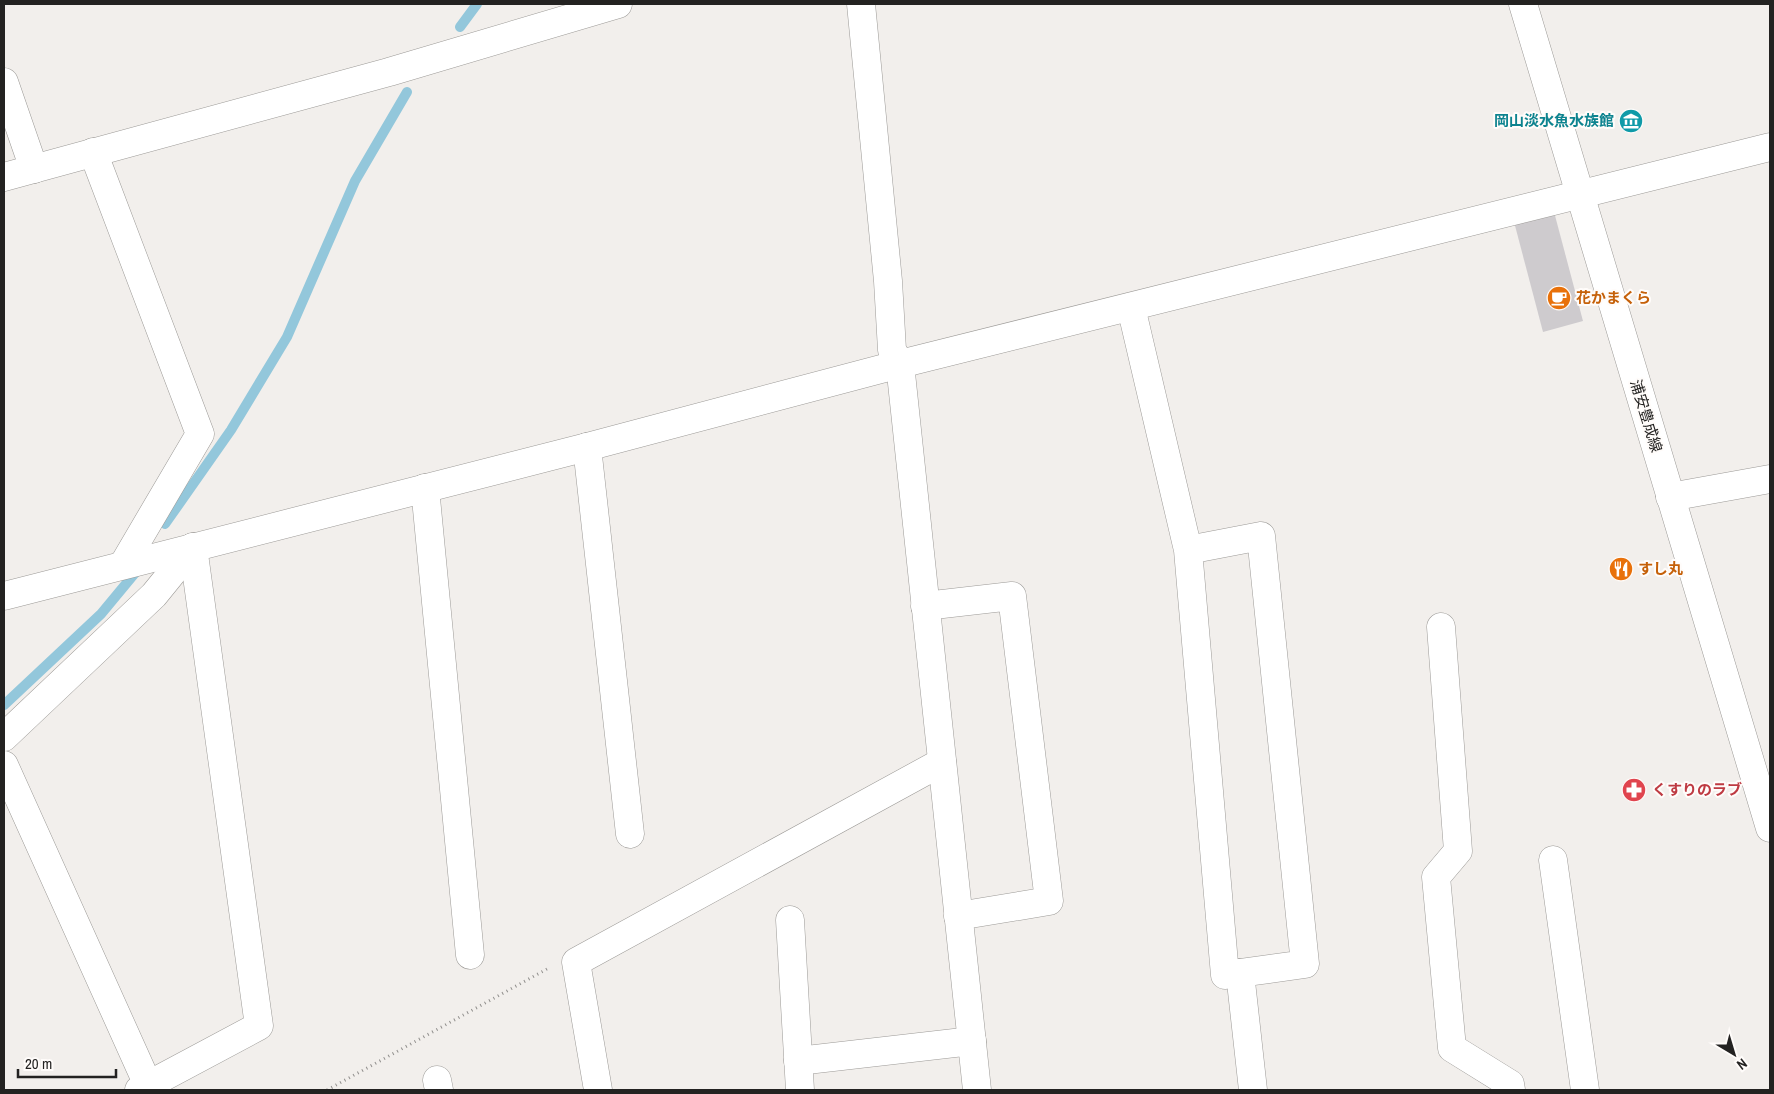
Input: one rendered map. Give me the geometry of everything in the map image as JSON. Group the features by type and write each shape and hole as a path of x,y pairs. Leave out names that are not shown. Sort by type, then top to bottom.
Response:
{"street":[{"path":"4,177 389,72 618,4"},
{"path":"861,4 888,281 892,350 900,364 977,1090"},
{"name":"浦安豊成線","path":"1523,4 1770,828"},
{"path":"4,82 34,169"},
{"path":"4,596 587,447 900,364 1770,147"},
{"path":"93,152 200,434 123,565"},
{"path":"1131,306 1188,550 1225,975 1305,964 1262,536 1188,550"},
{"path":"587,447 630,834"},
{"path":"1670,497 1770,479"},
{"path":"425,488 470,955"},
{"path":"4,737 154,595 193,547"},
{"path":"4,765 144,1088 259,1026 193,547"},
{"path":"925,606 1012,596 1049,901 958,916"},
{"path":"1441,627 1458,851 1436,877 1452,1048 1510,1084 1511,1090"},
{"path":"598,1090 576,962 942,762"},
{"path":"1553,860 1585,1090"},
{"path":"790,920 800,1090"},
{"path":"1240,974 1253,1090"},
{"path":"798,1061 972,1041"}],"path":[{"path":"327,1090 559,963 576,962"}],"building":[{"path":"1553,208 1583,321 1543,332 1513,218"}],"waterway":[{"path":"460,27 477,4"},
{"path":"165,524 231,430 287,337 355,181 407,92"},
{"path":"4,705 101,614 135,573"}],"place":[{"name":"岡山淡水魚水族館","path":"1631,121"},
{"name":"花かまくら","path":"1559,298"},
{"name":"すし丸","path":"1621,569"},
{"name":"くすりのラブ","path":"1634,790"}]}
